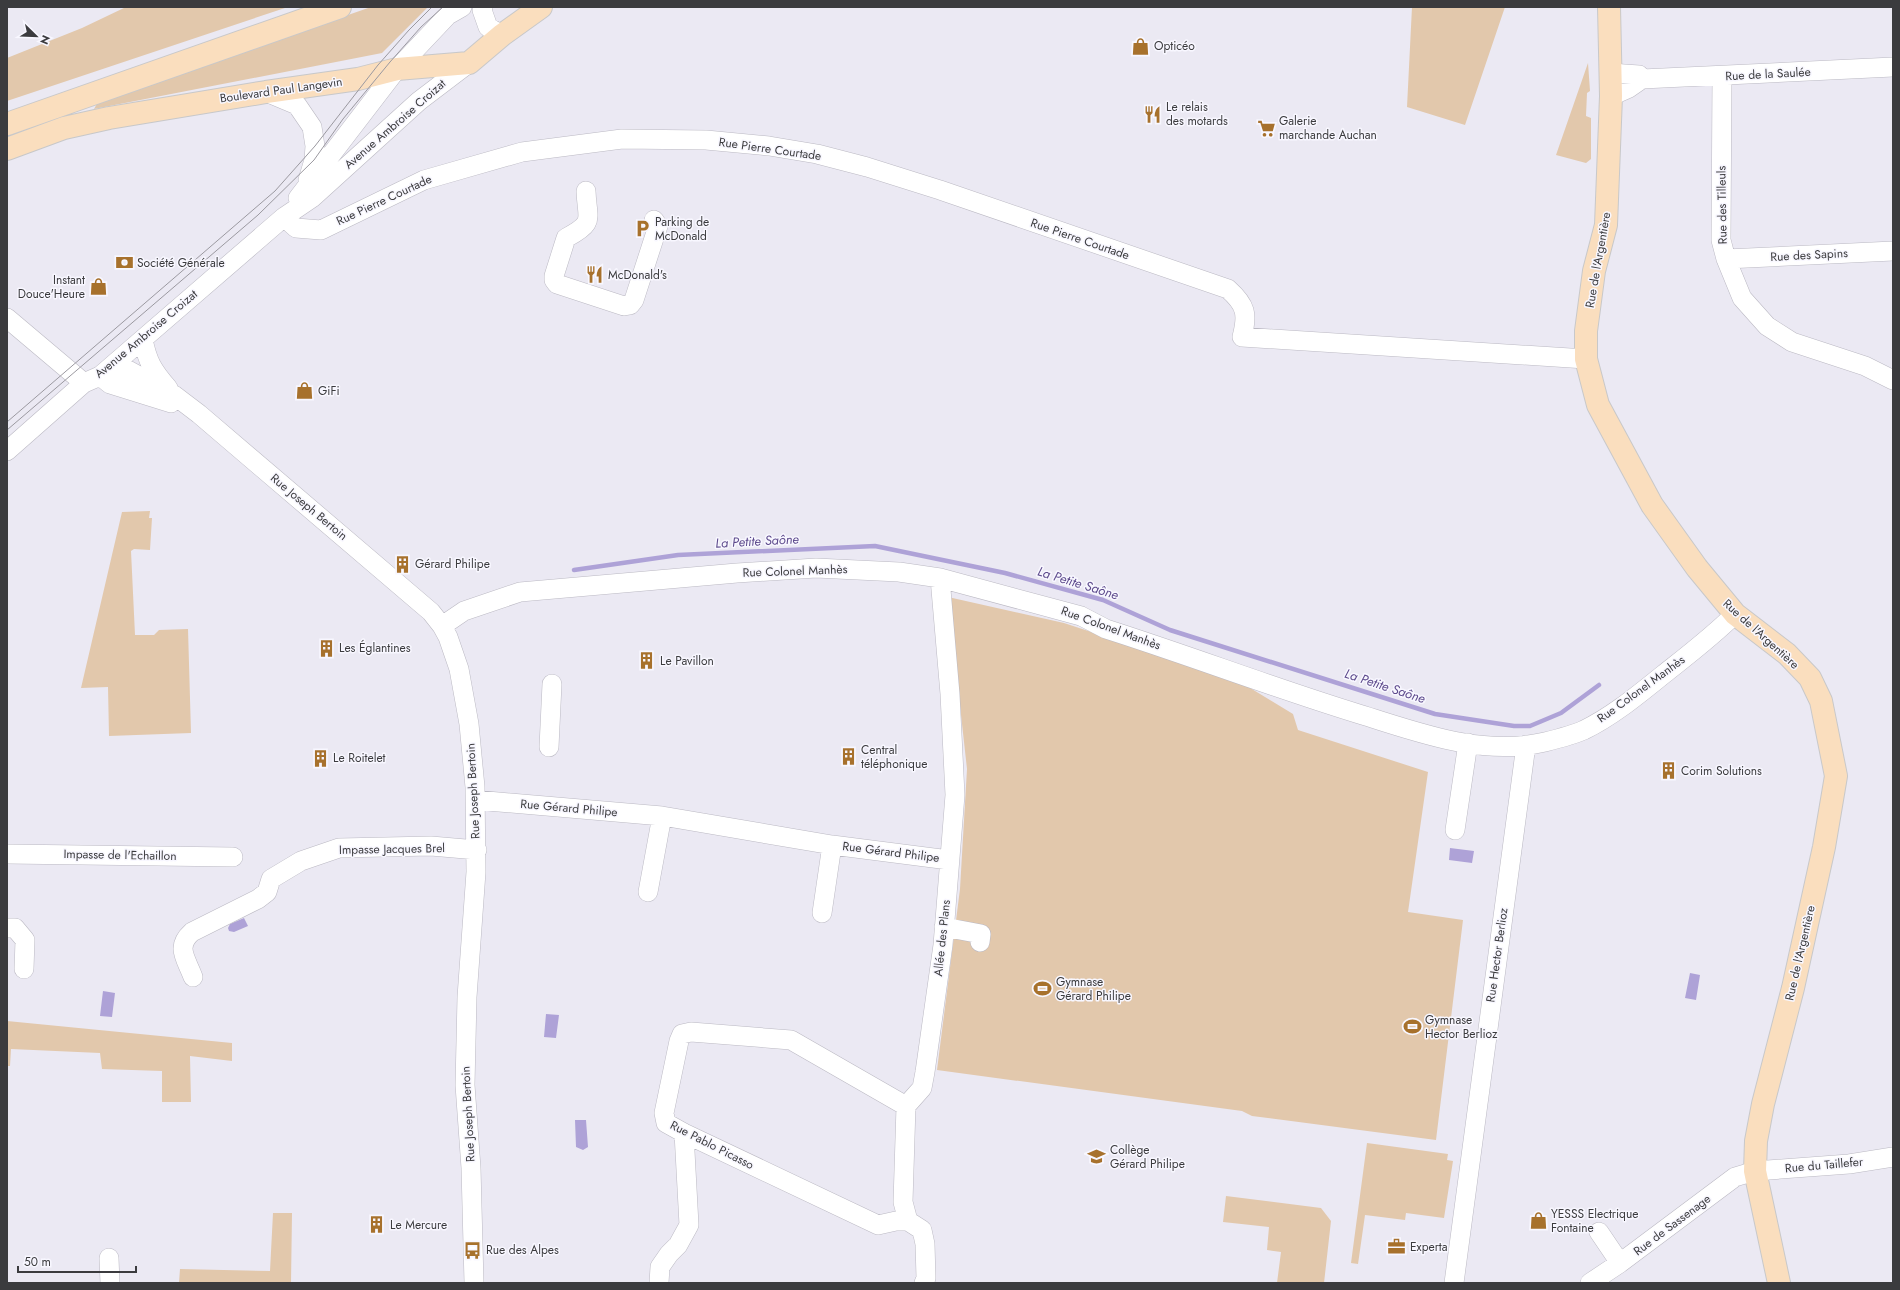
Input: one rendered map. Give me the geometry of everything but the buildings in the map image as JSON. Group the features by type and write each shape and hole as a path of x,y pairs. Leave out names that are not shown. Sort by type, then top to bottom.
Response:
{"main road":[{"path":"7,124 340,7"},
{"name":"Rue de l'Argentière","path":"1609,7 1611,96 1606,225 1594,271 1586,331 1586,359 1598,405 1652,505 1697,568 1735,614 1787,654 1810,678 1821,701 1836,776 1824,847 1796,974 1763,1104 1756,1141 1755,1171 1779,1283"},
{"path":"469,63 533,10"},
{"name":"Boulevard Paul Langevin","path":"7,149 64,128 110,118 266,92 358,79 398,69 469,63"}],"street":[{"name":"Avenue Ambroise Croizat","path":"284,217 398,69 448,15 462,7"},
{"path":"483,7 482,10 488,27 502,35"},
{"name":"Avenue Ambroise Croizat","path":"7,451 143,339 284,217 312,198 419,101 469,63"},
{"name":"Rue de la Saulée","path":"1610,73 1639,75 1642,79 1893,67"},
{"name":"Rue des Tilleuls","path":"1722,76 1721,240 1726,259 1742,298 1768,326 1792,342 1865,366 1893,380"},
{"path":"1611,96 1629,88 1642,79"},
{"name":"Avenue Ambroise Croizat","path":"266,92 297,105 312,127 315,146 314,160 306,188"},
{"name":"Rue Pierre Courtade","path":"284,217 296,228 321,230 424,180 522,152 622,139 706,140 769,146 816,154 940,190 1228,289 1239,299 1245,310 1246,324 1242,337 1586,359"},
{"path":"586,191 589,213 588,222 582,230 566,238 554,276 554,280 557,284 624,306 630,305 634,300 658,226 654,220"},
{"name":"Rue des Sapins","path":"1726,259 1893,252"},
{"path":"7,318 97,376"},
{"name":"Rue Joseph Bertoin","path":"143,339 147,358 156,375 174,395"},
{"name":"Rue Joseph Bertoin","path":"97,376 128,370 174,395 199,414 381,568 431,612 442,626 454,655 465,699 476,800 477,850 474,920 467,997 465,1085 471,1168 474,1283"},
{"name":"Rue Joseph Bertoin","path":"97,376 110,384 167,401 199,414"},
{"name":"Rue Colonel Manhès","path":"442,626 464,611 520,592 737,573 816,568 899,572 940,578 1081,616 1106,628 1322,703 1445,740 1510,746 1545,742 1584,730 1616,710 1706,640 1735,614"},
{"name":"Allée des Plans","path":"906,1106 922,1088 937,990 944,928 955,795 950,694 940,578"},
{"path":"549,747 552,684"},
{"path":"1456,830 1468,743"},
{"name":"Rue Hector Berlioz","path":"1454,1283 1526,745"},
{"name":"Rue Gérard Philipe","path":"476,800 662,816 832,845 949,860"},
{"path":"648,892 662,816"},
{"name":"Rue Gérard Philipe","path":"822,913 832,845"},
{"name":"Impasse Jacques Brel","path":"193,977 182,946 184,939 192,932 258,899 267,892 271,879 301,861 338,848 431,846 477,850"},
{"name":"Impasse de l'Echaillon","path":"7,854 233,857"},
{"path":"7,928 15,928 25,940 24,969"},
{"path":"944,928 981,934 980,942"},
{"name":"Rue Pablo Picasso","path":"906,1106 791,1040 690,1032 682,1034 679,1041 664,1113 666,1123 684,1133 878,1225 908,1221"},
{"path":"906,1106 903,1202 908,1221 922,1230 926,1244 926,1278 924,1283"},
{"path":"659,1283 660,1267 669,1254 678,1245 690,1225 684,1133"},
{"name":"Rue du Taillefer","path":"1755,1171 1849,1164 1893,1157"},
{"name":"Rue de Sassenage","path":"1590,1283 1620,1263 1735,1177 1755,1171"},
{"path":"1599,1232 1620,1263"},
{"path":"109,1258 110,1283"}],"shaded area":[{"path":"126,7 288,7 7,101 7,58 82,28"},
{"path":"371,7 428,7 382,53 94,109 98,102"},
{"path":"1412,7 1505,7 1465,125 1407,107"},
{"path":"1588,63 1590,91 1587,93 1586,116 1591,118 1591,159 1586,163 1556,155"},
{"path":"150,511 149,518 152,518 150,550 134,549 131,551 135,635 154,635 159,630 188,629 191,733 109,736 108,687 81,688 122,512"},
{"path":"948,597 1064,623 1237,680 1293,714 1298,730 1428,772 1408,912 1463,920 1436,1140 1252,1116 1242,1111 937,1070 960,889 967,769"},
{"path":"1450,848 1474,851 1472,863 1449,860"},
{"path":"244,918 248,926 234,932 229,931 228,928 230,924"},
{"path":"1690,973 1700,975 1696,1000 1685,998"},
{"path":"103,991 115,993 112,1017 100,1016"},
{"path":"546,1014 559,1015 556,1038 544,1037"},
{"path":"7,1021 232,1043 232,1061 190,1056 191,1102 162,1102 162,1071 102,1069 100,1053 11,1049 10,1066 7,1066"},
{"path":"575,1120 586,1120 588,1147 583,1150 576,1147"},
{"path":"1367,1143 1448,1154 1447,1160 1453,1161 1444,1218 1406,1213 1405,1220 1365,1215 1358,1264 1351,1263"},
{"path":"1226,1196 1321,1208 1331,1221 1324,1283 1277,1283 1281,1252 1267,1250 1269,1227 1223,1222"},
{"path":"273,1213 292,1213 291,1283 179,1283 180,1269 270,1271"}],"waterway":[{"name":"La Petite Saône","path":"574,570 678,555 875,546 1005,573 1103,600 1170,630 1435,714 1514,726 1530,726 1561,713 1599,685"}],"tram line":[{"path":"7,422 275,191 315,146 378,65 432,7"},
{"path":"7,430 258,215 314,160 343,119 390,62 421,27 443,7"}],"place":[{"name":"Opticéo","path":"1141,46"},
{"name":"Le relais des motards","path":"1153,114"},
{"name":"Galerie marchande Auchan","path":"1266,128"},
{"name":"Parking de McDonald","path":"642,229"},
{"name":"Société Générale","path":"124,263"},
{"name":"McDonald's","path":"595,275"},
{"name":"Instant Douce'Heure","path":"98,287"},
{"name":"GiFi","path":"305,391"},
{"name":"Gérard Philipe","path":"402,564"},
{"name":"Les Églantines","path":"326,648"},
{"name":"Le Pavillon","path":"647,661"},
{"name":"Central téléphonique","path":"848,757"},
{"name":"Le Roitelet","path":"320,758"},
{"name":"Corim Solutions","path":"1668,771"},
{"name":"Gymnase Gérard Philipe","path":"1043,989"},
{"name":"Gymnase Hector Berlioz","path":"1412,1027"},
{"name":"Collège Gérard Philipe","path":"1097,1157"},
{"name":"YESSS Electrique Fontaine","path":"1538,1221"},
{"name":"Le Mercure","path":"377,1225"},
{"name":"Experta","path":"1397,1247"},
{"name":"Rue des Alpes","path":"473,1250"}]}
